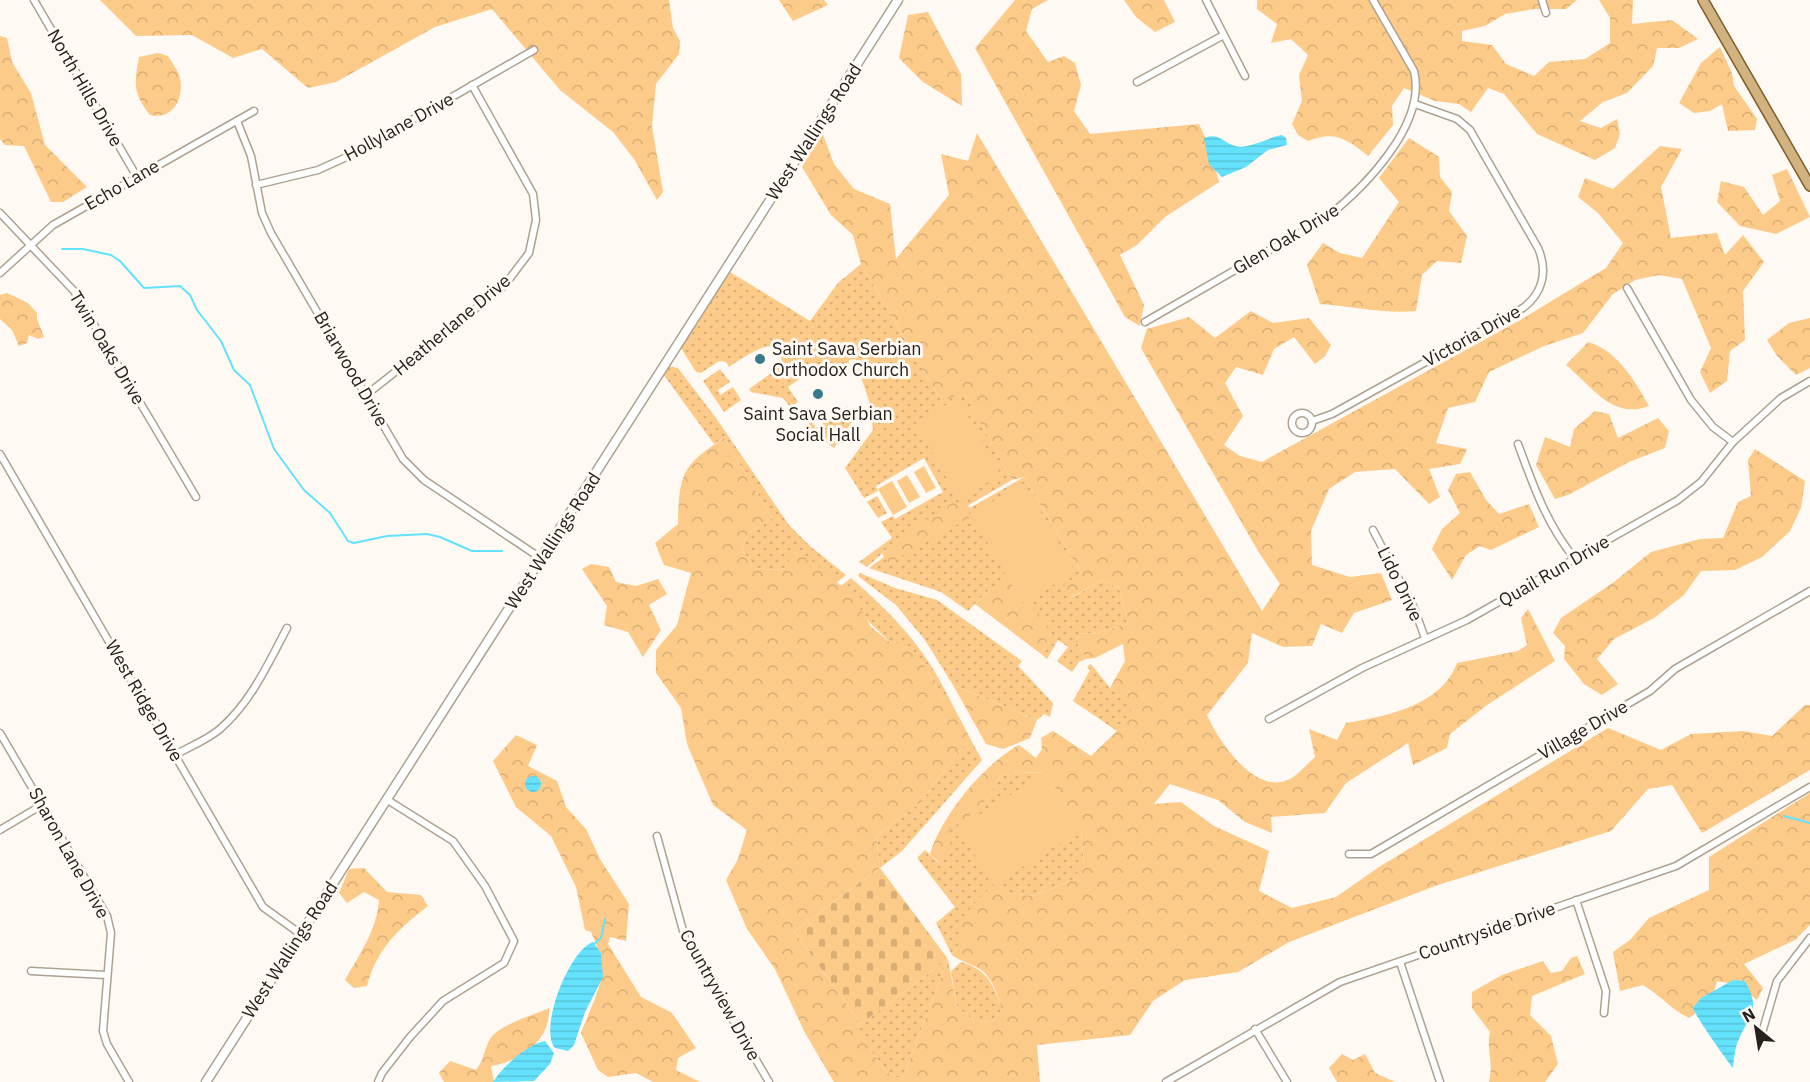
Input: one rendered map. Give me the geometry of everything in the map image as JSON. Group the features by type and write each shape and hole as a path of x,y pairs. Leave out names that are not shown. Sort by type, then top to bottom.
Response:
{"main road":[{"path":"1703,0 1810,186"}],"street":[{"name":"North Hills Drive","path":"34,0 136,177"},
{"name":"West Wallings Road","path":"206,1082 898,0"},
{"path":"1206,0 1222,36 1245,76"},
{"name":"Glen Oak Drive","path":"1145,322 1327,217 1346,202 1391,151 1415,104 1416,83 1414,71 1373,0"},
{"path":"1542,0 1546,14"},
{"path":"1137,82 1222,36"},
{"name":"Hollylane Drive","path":"256,185 318,170 351,155 534,50"},
{"name":"Heatherlane Drive","path":"366,395 504,286 529,253 536,220 533,194 472,85"},
{"name":"Victoria Drive","path":"1312,421 1332,414 1523,308 1534,299 1542,283 1544,262 1538,248 1470,130 1450,116 1415,104"},
{"name":"Echo Lane","path":"0,273 53,225 255,111"},
{"name":"Briarwood Drive","path":"237,121 251,156 262,213 271,233 403,459 424,480 542,559"},
{"name":"Twin Oaks Drive","path":"0,213 74,291 196,497"},
{"path":"1627,288 1691,400 1713,427 1733,442"},
{"name":"Quail Run Drive","path":"1269,719 1362,668 1467,620 1678,500 1701,482 1733,442 1781,398 1810,381"},
{"path":"1518,444 1538,498 1557,537 1575,559"},
{"name":"West Ridge Drive","path":"0,454 263,907 302,935"},
{"name":"Lido Drive","path":"1373,530 1414,608 1425,638"},
{"name":"Village Drive","path":"1349,854 1371,854 1650,691 1675,669 1810,591"},
{"path":"175,755 218,730 234,714 248,698 287,628"},
{"name":"Sharon Lane Drive","path":"0,733 107,916 111,933 103,1031 107,1044 129,1082"},
{"name":"Countryside Drive","path":"1166,1082 1340,982 1677,866 1810,787"},
{"path":"378,1082 382,1073 442,1001 504,963 514,941 485,886 453,841 386,799"},
{"path":"0,830 42,805"},
{"name":"Countryview Drive","path":"657,836 685,938 769,1082"},
{"path":"1576,900 1606,991 1604,1013"},
{"path":"1762,1033 1777,981 1810,938"},
{"path":"1400,962 1440,1082"},
{"path":"31,971 106,975"},
{"path":"1255,1029 1287,1082"}],"green space":[{"path":"100,0 669,0 673,28 680,41 679,54 656,84 652,126 663,192 657,200 634,159 613,132 560,90 492,9 435,27 336,82 308,88 262,49 233,58 192,35 136,36"},
{"path":"779,0 824,0 828,5 793,21"},
{"path":"1015,0 1048,0 1032,9 1026,31 1048,62 1064,56 1075,63 1081,85 1074,111 1090,134 1199,124 1210,148 1219,182 1165,217 1137,245 1120,255 1144,305 1140,326 1125,317 975,48"},
{"path":"1124,0 1164,0 1175,22 1155,32 1136,17"},
{"path":"1257,0 1577,0 1566,9 1534,9 1505,14 1485,26 1462,31 1462,41 1492,45 1506,64 1534,76 1549,62 1585,59 1610,43 1610,18 1599,0 1633,0 1632,24 1672,20 1698,39 1679,48 1657,48 1653,66 1627,93 1603,102 1580,121 1601,128 1617,119 1620,134 1615,148 1595,160 1537,134 1504,94 1488,88 1471,112 1459,104 1435,101 1404,88 1392,106 1393,125 1368,156 1340,138 1326,136 1308,141 1298,135 1292,124 1302,101 1299,75 1308,55 1291,39 1271,43 1277,24 1257,9"},
{"path":"928,12 961,74 962,106 923,82 899,58 908,15"},
{"path":"0,36 7,38 12,62 31,93 45,145 87,187 63,202 51,202 24,146 5,145 0,139"},
{"path":"1720,47 1732,73 1734,86 1757,119 1755,130 1728,131 1722,104 1710,111 1694,113 1679,103 1701,63"},
{"path":"158,53 168,56 178,72 181,86 175,106 171,111 158,116 150,115 140,100 136,88 136,74 139,57"},
{"path":"822,132 834,164 854,189 890,204 896,259 949,195 941,154 968,161 977,133 1262,611 1280,584 1258,551 1141,348 1147,329 1189,317 1215,338 1251,311 1273,323 1309,318 1331,345 1325,356 1315,364 1294,337 1274,349 1263,375 1236,367 1225,383 1243,416 1224,445 1240,456 1262,462 1522,319 1606,268 1623,243 1598,213 1578,197 1585,178 1613,189 1660,146 1682,149 1661,187 1671,238 1717,233 1725,255 1743,235 1764,262 1743,291 1745,340 1730,351 1727,381 1710,393 1700,372 1711,348 1682,279 1659,275 1635,280 1613,294 1583,333 1544,346 1489,372 1475,402 1448,408 1436,443 1467,449 1460,464 1429,469 1440,497 1429,504 1395,469 1355,472 1329,489 1311,531 1312,565 1350,577 1381,573 1392,600 1354,613 1342,633 1321,624 1312,646 1283,647 1252,633 1248,663 1207,715 1220,738 1240,763 1251,773 1264,780 1277,782 1290,779 1315,757 1309,729 1337,740 1346,723 1395,712 1426,699 1439,690 1457,663 1518,651 1527,645 1521,618 1528,609 1555,661 1487,705 1450,734 1447,748 1413,765 1408,743 1346,783 1325,813 1271,817 1272,833 1245,822 1218,800 1170,784 1154,804 1181,802 1214,826 1269,851 1259,891 1292,908 1336,897 1379,867 1608,728 1661,750 1691,734 1743,731 1772,736 1805,705 1810,705 1810,770 1702,833 1672,785 1648,789 1611,831 1435,886 1289,942 1238,972 1185,980 1153,1001 1130,1035 1037,1045 1040,1082 834,1082 805,1033 775,969 747,929 726,880 738,859 747,830 713,805 687,744 681,708 656,673 656,650 677,625 691,573 664,565 655,543 678,524 682,482 691,464 724,438 772,518 748,534 742,550 754,568 773,570 785,568 796,547 853,596 871,627 891,643 905,641 928,671 942,699 948,696 971,740 957,753 921,802 876,836 880,868 794,931 861,1024 858,1033 887,1072 902,1080 948,959 957,1007 975,1022 992,1021 1002,1010 993,985 985,974 980,969 952,955 959,943 962,922 978,899 993,885 1006,893 1033,896 1073,880 1084,863 1081,830 1046,773 1017,772 1000,777 990,795 978,808 948,830 951,842 940,863 930,854 944,823 954,808 978,778 1019,745 1036,758 1042,749 1041,738 1053,731 1091,756 1117,731 1134,706 1110,688 1125,661 1123,644 1095,658 1086,659 1076,641 1081,634 1097,633 1128,624 1119,588 1102,580 1070,598 1064,584 1082,574 1024,477 1012,480 963,392 942,402 861,264 853,235 831,215 802,167"},
{"path":"1409,138 1439,157 1440,177 1452,192 1449,211 1467,236 1461,263 1437,261 1422,275 1416,311 1380,311 1320,304 1307,265 1323,243 1340,253 1362,258 1399,202 1379,178"},
{"path":"1787,169 1810,217 1776,234 1740,226 1717,202 1721,181 1744,187 1763,215 1780,201 1772,175"},
{"path":"861,264 942,402 963,391 1012,480 955,513 895,542 867,567 859,562 892,538 881,522 893,516 895,519 943,492 924,458 876,486 878,491 864,498 845,468 873,430 869,401 855,359 849,360 849,364 837,372 831,363 824,367 822,363 788,387 798,402 790,407 783,398 751,392 749,389 781,366 781,354 777,348 770,346 762,348 729,367 726,362 719,361 701,373 696,372 681,348 730,272 810,321 838,283"},
{"path":"7,293 28,303 37,313 44,337 38,339 29,335 27,343 19,346 12,330 0,319 0,295"},
{"path":"1810,318 1810,368 1796,375 1777,356 1767,340 1789,323"},
{"path":"1588,342 1608,352 1616,359 1631,377 1649,406 1624,409 1614,405 1594,391 1566,365"},
{"path":"669,366 678,368 716,418 789,525 810,546 846,575 832,586 786,568 773,570 754,568 742,550 748,534 772,518 724,438 714,444 663,374"},
{"path":"720,369 730,382 718,390 720,395 733,387 741,400 724,412 703,381"},
{"path":"958,398 1001,475 958,499 915,422"},
{"path":"848,406 852,422 834,448 806,427 811,421 816,428"},
{"path":"1595,411 1609,414 1618,438 1658,418 1669,431 1665,448 1629,462 1568,495 1555,499 1536,465 1545,437 1570,447 1574,429"},
{"path":"1755,449 1805,481 1801,508 1790,531 1762,557 1735,570 1701,571 1684,595 1654,618 1614,639 1597,659 1618,684 1602,695 1584,684 1564,659 1565,646 1553,633 1561,618 1614,582 1651,552 1700,539 1723,538 1738,502 1751,496 1748,460"},
{"path":"924,466 936,488 926,493 914,472"},
{"path":"1470,472 1486,500 1499,514 1529,504 1539,527 1491,550 1480,546 1466,555 1452,580 1432,549 1442,529 1460,513 1448,490 1456,474"},
{"path":"907,475 920,497 909,503 897,481"},
{"path":"1024,477 1082,574 1071,598 1102,580 1119,588 1128,624 1097,633 1081,634 1076,641 1086,659 1079,662 1072,672 1057,661 1068,647 1058,640 1047,659 1041,654 1051,634 991,588 968,611 941,592 869,568 884,557"},
{"path":"892,481 907,507 893,515 878,489"},
{"path":"1024,483 1075,572 1022,603 971,514"},
{"path":"877,496 887,513 878,518 867,502"},
{"path":"954,502 970,507 969,518 889,563 882,554 902,535"},
{"path":"591,564 609,567 616,582 636,586 658,579 667,594 649,605 661,630 643,657 628,632 604,625 607,606 582,569"},
{"path":"860,573 895,588 937,600 1022,661 1018,666 1053,703 1050,717 1044,714 1037,720 953,685 925,640 896,605 858,576"},
{"path":"851,578 906,632 928,661 948,696 942,699 928,671 905,642 891,643 836,590"},
{"path":"1011,578 1035,608 1051,634 1041,654 975,604 991,588"},
{"path":"1091,664 1110,688 1135,706 1117,731 1073,701 1090,670 1087,667"},
{"path":"953,685 1037,720 1030,738 1003,749 986,744"},
{"path":"516,735 537,745 528,766 557,781 566,807 586,829 600,859 629,904 626,941 610,937 608,944 641,997 672,1013 696,1048 678,1058 676,1070 700,1082 653,1082 636,1073 608,1077 598,1070 581,1033 597,994 601,961 591,932 585,930 576,887 551,836 516,807 493,761"},
{"path":"971,740 982,760 902,851 880,868 876,836 921,802 957,753"},
{"path":"1017,772 1046,773 1081,830 1084,864 1073,880 1033,896 1006,893 960,928 961,941 952,955 936,923 955,907 917,858 925,850 939,863 947,830 978,808 990,795 1000,777"},
{"path":"1046,773 1081,830 993,885 958,828"},
{"path":"1810,793 1810,925 1795,940 1744,964 1763,988 1757,1000 1738,985 1717,981 1712,1000 1689,1018 1643,985 1620,991 1613,952 1630,940 1649,918 1709,890 1709,857"},
{"path":"364,868 387,892 421,895 428,906 398,931 390,941 376,961 367,986 354,988 345,980 371,932 379,900 364,892 347,903 339,893 349,869"},
{"path":"880,868 948,959 861,1024 794,931"},
{"path":"1577,956 1585,974 1532,996 1530,1015 1551,1036 1558,1064 1545,1082 1489,1082 1490,1032 1472,1008 1472,992 1502,975 1543,961 1551,973 1562,971 1571,958"},
{"path":"948,959 902,1080 887,1072 857,1032 861,1024"},
{"path":"961,962 983,974 996,993 1002,1010 992,1021 975,1022 957,1007 951,971"},
{"path":"549,1008 545,1030 531,1048 512,1060 491,1066 494,1082 444,1082 439,1073 450,1061 476,1070 494,1034 508,1025"},
{"path":"1342,1054 1353,1060 1365,1054 1375,1073 1395,1082 1337,1082 1329,1068"}],"water":[{"path":"1282,135 1286,138 1287,145 1268,150 1246,167 1222,177 1209,164 1204,138 1209,136 1240,147"},
{"path":"533,776 541,784 533,792 525,784"},
{"path":"593,942 601,953 603,977 585,1012 574,1045 568,1051 555,1048 551,1038 551,1024 559,990 575,959 584,948"},
{"path":"1733,980 1745,981 1753,1005 1739,1039 1733,1068 1693,1008 1701,998"},
{"path":"545,1041 554,1053 550,1064 534,1081 493,1082 516,1057"}],"waterway":[{"path":"62,249 83,249 111,255 120,261 144,288 180,286 190,295 197,310 221,341 234,370 250,385 274,449 304,490 330,513 348,541 354,543 387,536 427,534 472,551 502,551"},
{"path":"1784,816 1810,823"},
{"path":"593,945 601,938 605,919"}],"place":[{"name":"Saint Sava Serbian Orthodox Church","path":"760,359"},
{"name":"Saint Sava Serbian Social Hall","path":"818,394"}]}
